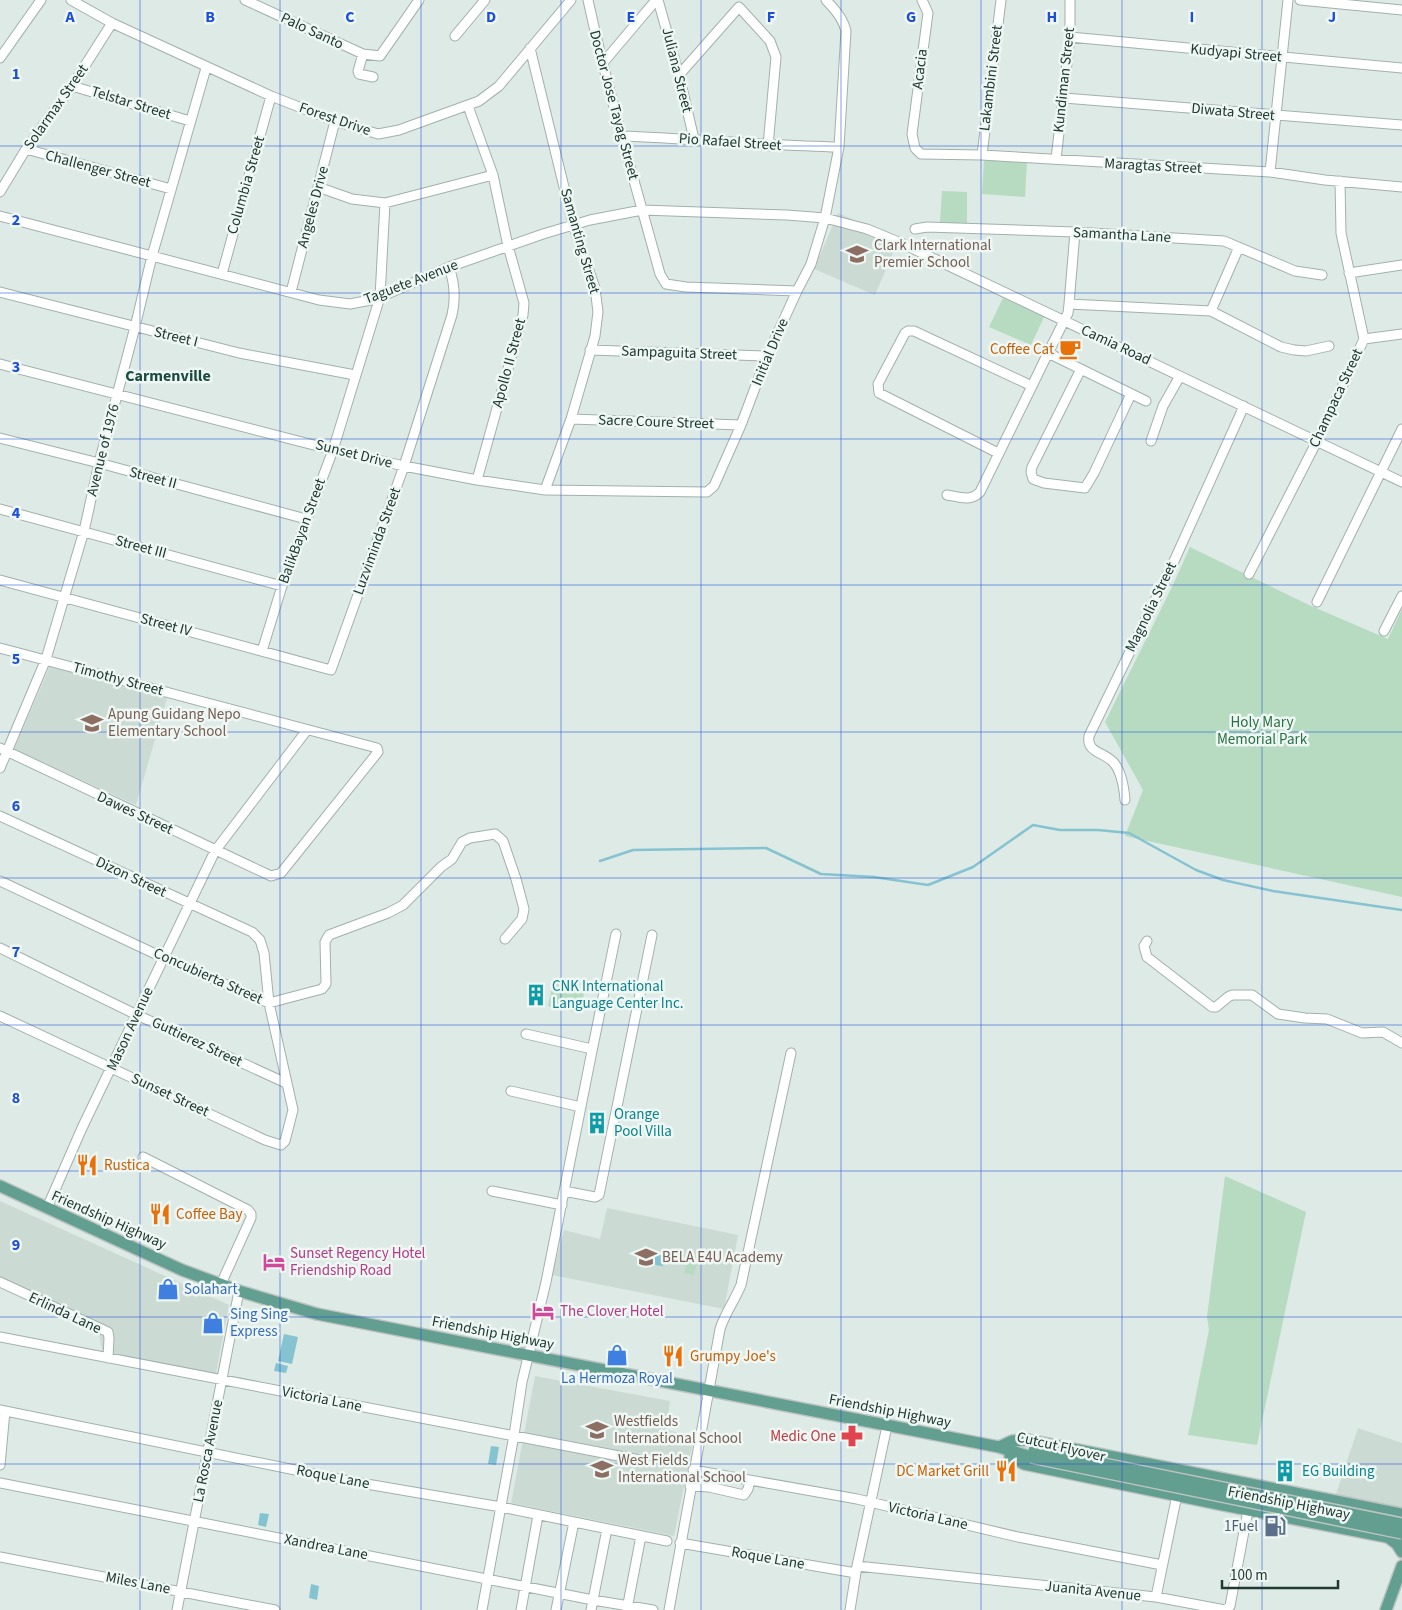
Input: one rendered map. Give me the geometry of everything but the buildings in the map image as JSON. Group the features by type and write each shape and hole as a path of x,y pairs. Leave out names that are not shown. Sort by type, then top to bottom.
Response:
{"main road":[{"name":"Friendship Highway","path":"0,1186 182,1270 239,1291 317,1314 709,1392 999,1447 1012,1458 1024,1464 1245,1510 1402,1540"},
{"name":"Friendship Highway","path":"999,1447 1012,1441 1028,1440 1402,1514"},
{"name":"Cutcut Flyover","path":"999,1447 1402,1533"},
{"name":"Cutcut Flyover","path":"1033,1454 1402,1524"},
{"path":"1245,1510 1236,1499 1239,1489 1246,1483"},
{"path":"1348,1529 1356,1521 1356,1509 1353,1504"},
{"path":"1388,1537 1397,1544 1402,1552"},
{"path":"1386,1610 1402,1566"}],"street":[{"path":"0,58 41,0"},
{"name":"Forest Drive","path":"71,0 112,23 206,68 335,121 378,134 387,133 479,101 499,86 571,0"},
{"name":"Palo Santo","path":"245,0 363,54 380,56 419,0"},
{"path":"455,36 484,0"},
{"name":"Doctor Jose Tayag Street","path":"588,0 602,64 642,210 660,274 666,284 686,287 797,291"},
{"path":"602,64 657,0"},
{"name":"Juliana Street","path":"657,0 679,75 694,140"},
{"name":"Initial Drive","path":"714,486 741,425 767,356 797,291 812,264 825,218 839,147 846,31 845,23 826,0"},
{"name":"Acacia","path":"912,140 928,13 922,0"},
{"name":"Lakambini Street","path":"982,155 1001,0"},
{"name":"Kundiman Street","path":"1056,159 1070,37 1070,0"},
{"path":"1270,172 1288,0"},
{"path":"1300,0 1402,10"},
{"path":"679,75 742,3 770,41 776,57 768,146"},
{"name":"Solarmax Street","path":"0,192 26,149 72,86 112,23"},
{"name":"Kudyapi Street","path":"1070,37 1402,68"},
{"name":"Samanting Street","path":"530,48 574,224 595,288 598,312 595,336 571,419 545,490"},
{"path":"363,54 358,71 359,74 373,77"},
{"name":"Avenue of 1976","path":"0,768 4,750 46,660 84,531 99,463 152,256 206,68"},
{"name":"Telstar Street","path":"72,86 190,121"},
{"name":"Columbia Street","path":"222,274 271,96"},
{"name":"Diwata Street","path":"1064,98 1402,125"},
{"name":"Apollo II Street","path":"468,106 493,175 508,246 524,302 523,315 477,480"},
{"name":"Angeles Drive","path":"291,292 335,121"},
{"name":"Pio Rafael Street","path":"622,136 768,146 839,147"},
{"name":"Maragtas Street","path":"912,140 914,148 921,154 982,155 1270,172 1402,187"},
{"name":"Challenger Street","path":"26,149 171,189"},
{"path":"318,187 352,199 385,204 493,175"},
{"name":"Champaca Street","path":"1249,574 1317,441 1364,339 1341,233 1340,181"},
{"name":"BalikBayan Street","path":"262,651 282,586 333,450 380,297 385,204"},
{"name":"Taguete Avenue","path":"0,216 319,300 350,304 380,297 449,267 574,224 642,210 825,218"},
{"name":"Camia Road","path":"825,218 876,232 1065,320 1402,482"},
{"name":"Samantha Lane","path":"915,229 926,227 1075,232 1224,241 1295,271 1322,275"},
{"path":"948,495 969,498 977,496 980,492 1065,320 1069,304 1075,232"},
{"path":"1211,311 1238,247"},
{"path":"1349,273 1402,265"},
{"name":"Luzviminda Street","path":"331,670 404,466 455,302 455,288 449,267"},
{"name":"Street I","path":"0,292 239,353 355,375"},
{"path":"1069,304 1211,311 1281,347 1306,351 1329,346"},
{"path":"998,453 882,396 877,388 882,376 903,336 911,331 1032,386"},
{"path":"1364,339 1402,334"},
{"name":"Sampaguita Street","path":"590,350 767,356"},
{"path":"1048,353 1146,402"},
{"name":"Sunset Drive","path":"0,364 333,450 477,480 545,490 707,492 714,486"},
{"path":"1081,369 1032,467 1033,478 1044,483 1085,488 1131,394"},
{"path":"1151,441 1163,406 1180,376"},
{"name":"Magnolia Street","path":"1125,800 1124,787 1118,769 1108,758 1090,747 1088,742 1089,736 1171,567 1244,406"},
{"name":"Sacre Coure Street","path":"571,419 741,425"},
{"path":"1318,602 1402,429"},
{"name":"Street II","path":"0,438 306,519"},
{"name":"Street III","path":"0,509 282,586"},
{"name":"Street IV","path":"0,580 331,670"},
{"path":"1384,631 1402,596"},
{"name":"Timothy Street","path":"0,648 377,748 378,752 281,873 271,876"},
{"name":"Mason Avenue","path":"47,1208 82,1128 138,1015 215,851 307,730"},
{"name":"Dawes Street","path":"4,750 271,876"},
{"name":"Dizon Street","path":"0,816 252,932 260,940 264,953 269,1003"},
{"name":"Concubierta Street","path":"0,881 164,958 269,1003 322,989 326,984 324,942 329,934 388,913 403,905 441,867 452,859 462,842 470,838 495,834 503,841 524,908 522,918 505,939"},
{"path":"482,1610 528,1355 546,1282 616,934"},
{"path":"564,1191 595,1197 600,1195 652,935"},
{"path":"1147,941 1144,946 1147,957 1212,1007 1228,996 1252,996 1278,1014 1327,1019 1362,1033 1383,1032 1402,1043"},
{"name":"Guttierez Street","path":"0,948 138,1015 286,1083"},
{"path":"269,1003 286,1083"},
{"name":"Sunset Street","path":"0,1016 265,1140 281,1145 285,1141 293,1110 286,1083"},
{"path":"526,1034 592,1048"},
{"path":"669,1610 690,1486 722,1322 736,1299 741,1285 791,1053"},
{"path":"511,1091 581,1107"},
{"path":"143,1157 248,1210 251,1214 251,1218 221,1284"},
{"path":"492,1191 562,1205"},
{"name":"Erlinda Lane","path":"0,1282 108,1332 108,1358"},
{"name":"La Rosca Avenue","path":"177,1610 239,1291"},
{"name":"Victoria Lane","path":"0,1337 514,1435 645,1462"},
{"path":"0,1466 2,1411"},
{"name":"Roque Lane","path":"2,1411 208,1451 349,1481 501,1508 667,1541"},
{"path":"850,1610 856,1570 872,1503 887,1426"},
{"name":"Victoria Lane","path":"693,1470 856,1499 1018,1537 1162,1565"},
{"path":"709,1487 713,1475"},
{"path":"690,1486 709,1487 744,1496 750,1481"},
{"name":"Xandrea Lane","path":"0,1483 628,1608 653,1610"},
{"path":"1156,1597 1177,1495"},
{"name":"Juanita Avenue","path":"856,1570 1156,1597 1228,1609 1245,1510"},
{"path":"521,1610 538,1515"},
{"path":"556,1610 574,1522"},
{"path":"591,1610 607,1529"},
{"path":"628,1608 641,1536"},
{"name":"Roque Lane","path":"680,1543 856,1570"},
{"name":"Miles Lane","path":"0,1556 275,1610"}],"shaded area":[{"name":"Clark International Premier School","path":"838,213 899,239 875,295 814,269"},
{"name":"Apung Guidang Nepo Elementary School","path":"50,666 167,698 136,805 14,749"},
{"path":"0,1201 229,1305 215,1378 103,1357 99,1333 0,1285"},
{"name":"BELA E4U Academy","path":"607,1208 738,1235 724,1309 552,1275 564,1230 600,1239"},
{"name":"West Fields International School","path":"535,1376 670,1401 666,1430 694,1436 674,1536 511,1503"},
{"path":"1358,1428 1402,1443 1402,1510 1335,1497"}],"green space":[{"path":"984,160 1027,162 1025,197 982,194"},
{"path":"942,191 967,192 967,224 940,223"},
{"path":"1003,298 1044,317 1031,345 989,327"},
{"name":"Holy Mary Memorial Park","path":"1190,547 1309,605 1388,639 1402,609 1402,897 1125,836 1143,790 1105,722"},
{"path":"553,983 585,990 580,1013 548,1006"},
{"path":"1225,1176 1306,1212 1257,1445 1188,1435 1209,1330 1207,1317"},
{"path":"688,1254 698,1256 694,1275 684,1273"}],"water":[{"path":"647,1250 665,1253 663,1266 645,1264"},
{"path":"284,1334 298,1337 292,1364 278,1361"},
{"path":"276,1363 288,1366 286,1373 274,1371"},
{"path":"491,1446 499,1447 496,1465 488,1464"},
{"path":"260,1513 269,1514 266,1527 258,1525"},
{"path":"311,1584 319,1586 317,1600 309,1598"}],"waterway":[{"path":"600,861 633,850 766,848 821,874 874,877 928,885 973,867 1033,825 1060,830 1098,830 1129,833 1196,870 1223,880 1273,891 1402,910"}],"place":[{"name":"Clark International Premier School","path":"857,254"},
{"name":"Coffee Cat","path":"1070,349"},
{"name":"Apung Guidang Nepo Elementary School","path":"92,723"},
{"name":"CNK International Language Center Inc.","path":"536,995"},
{"name":"Orange Pool Villa","path":"597,1123"},
{"name":"Rustica","path":"87,1165"},
{"name":"Coffee Bay","path":"160,1214"},
{"name":"BELA E4U Academy","path":"646,1257"},
{"name":"Sunset Regency Hotel Friendship Road","path":"274,1262"},
{"name":"Solahart","path":"168,1289"},
{"name":"The Clover Hotel","path":"543,1311"},
{"name":"Sing Sing Express","path":"213,1323"},
{"name":"La Hermoza Royal","path":"617,1355"},
{"name":"Grumpy Joe's","path":"673,1356"},
{"name":"Westfields International School","path":"597,1430"},
{"name":"Medic One","path":"852,1436"},
{"name":"West Fields International School","path":"602,1469"},
{"name":"DC Market Grill","path":"1006,1471"},
{"name":"EG Building","path":"1285,1471"},
{"name":"1Fuel","path":"1275,1526"}],"district":[{"name":"Carmenville","path":"168,376"}]}
